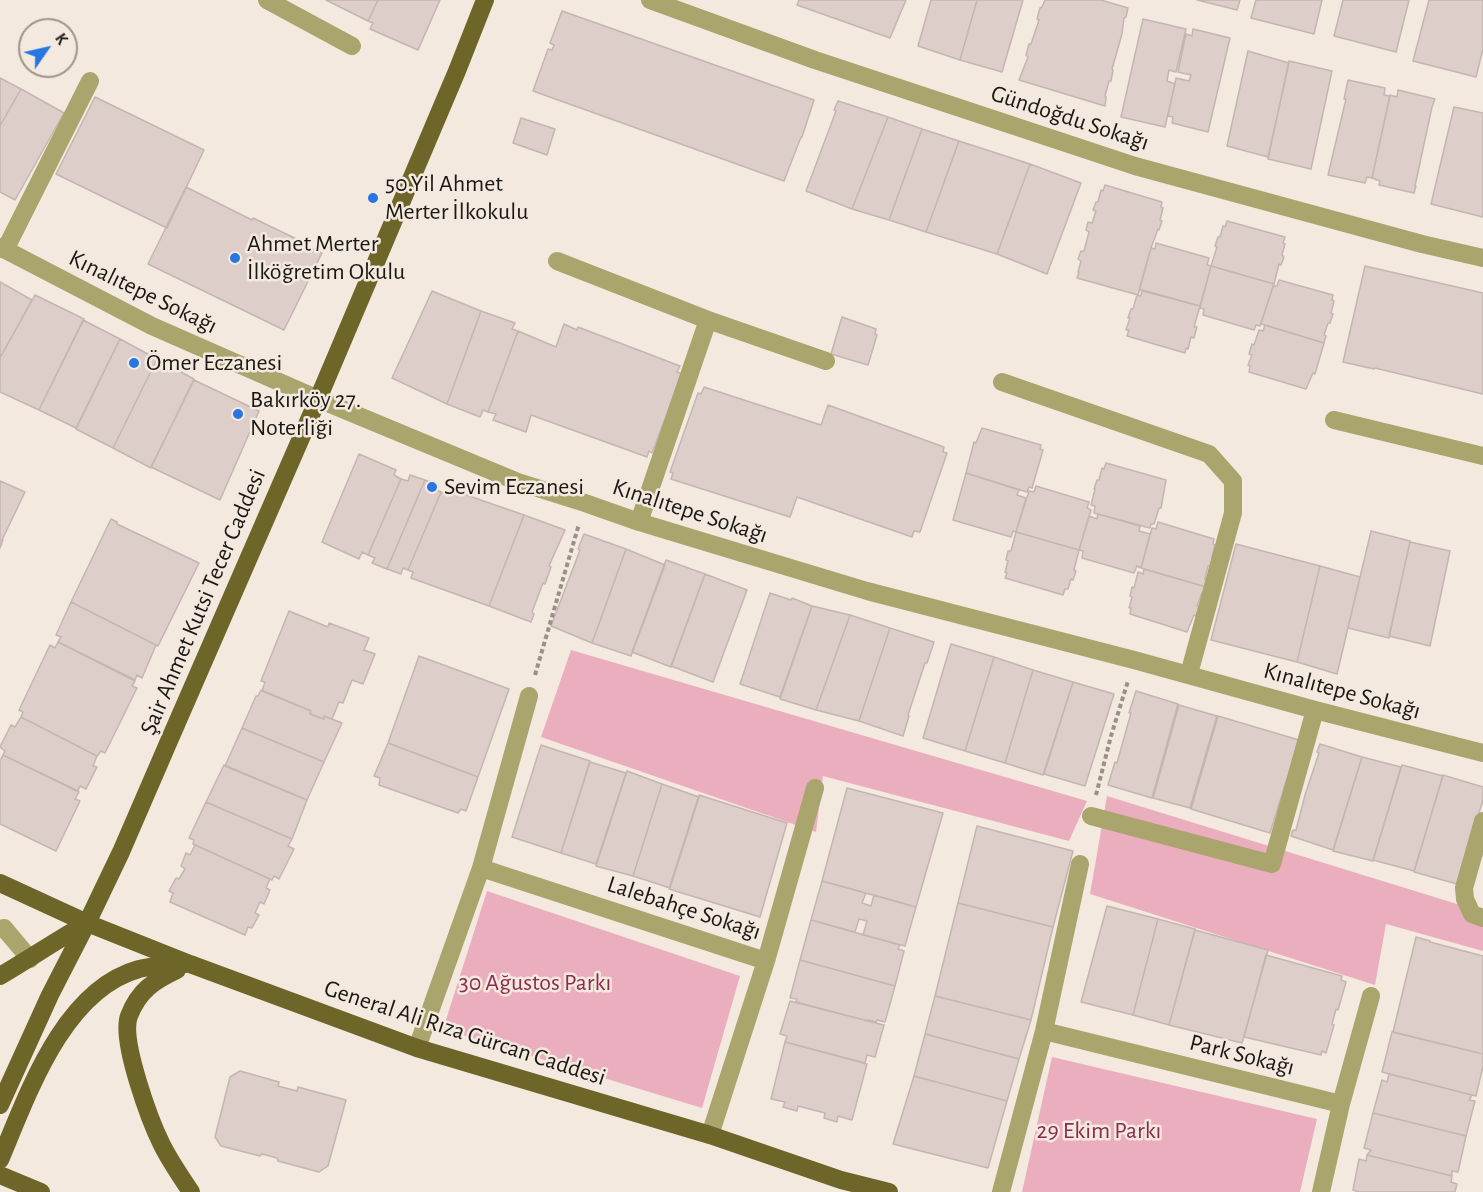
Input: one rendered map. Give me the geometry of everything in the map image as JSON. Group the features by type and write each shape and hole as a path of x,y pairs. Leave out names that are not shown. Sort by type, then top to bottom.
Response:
{"main road":[{"name":"Şair Ahmet Kutsi Tecer Caddesi","path":"0,1105 50,995 125,842 318,399 485,0"},
{"name":"General Ali Rıza Gürcan Caddesi","path":"0,883 87,923 190,964 417,1048 710,1135 841,1180 889,1192"},
{"path":"0,976 30,959 55,940 87,923"},
{"path":"0,1160 43,1061 66,1024 91,997 112,980 140,968 190,964"},
{"path":"190,964 154,981 138,998 128,1018 128,1041 135,1075 161,1143 191,1192"},
{"path":"0,1175 41,1192"}],"street":[{"path":"267,0 352,46"},
{"name":"Gündoğdu Sokağı","path":"650,0 815,60 1135,166 1422,244 1483,258"},
{"path":"3,248 90,81"},
{"name":"Kınalıtepe Sokağı","path":"3,248 152,326 318,399 518,482 639,522 867,591 1483,753"},
{"path":"557,261 708,320 826,362"},
{"path":"639,522 708,320"},
{"path":"1002,382 1209,454 1233,481 1233,513 1189,675"},
{"path":"1334,420 1483,456"},
{"path":"417,1048 481,868 529,696"},
{"path":"1091,816 1272,864 1315,710"},
{"path":"766,961 815,788"},
{"path":"1483,821 1464,888 1465,899 1472,914 1483,918"},
{"path":"1001,1192 1044,1031 1080,864"},
{"name":"Lalebahçe Sokağı","path":"481,868 766,961 710,1135"},
{"path":"0,929 4,928 30,959"},
{"path":"1321,1192 1341,1104 1371,996"},
{"name":"Park Sokağı","path":"1044,1031 1341,1104"}],"path":[{"path":"529,696 585,503"},
{"path":"1091,816 1111,735 1134,660"}],"green space":[{"path":"571,650 1087,801 1069,841 823,776 816,832 541,737"},
{"path":"1107,796 1483,912 1483,951 1386,924 1375,985 1090,894"},
{"name":"30 Ağustos Parkı","path":"487,891 740,976 702,1108 443,1029"},
{"name":"29 Ekim Parkı","path":"1052,1057 1317,1119 1300,1192 1022,1192"}],"building":[{"path":"326,0 378,0 368,21"},
{"path":"378,0 440,0 418,50 370,29 373,23 368,21"},
{"path":"799,0 906,0 890,38 797,5"},
{"path":"931,0 977,0 960,60 918,46"},
{"path":"977,0 1023,0 1002,72 960,60"},
{"path":"1045,0 1101,0 1128,8 1111,81 1109,81 1105,96 1105,106 1019,80 1028,57 1026,55 1029,44 1031,44 1039,20 1037,19 1040,8"},
{"path":"1197,0 1240,0 1237,10"},
{"path":"1256,0 1322,0 1314,34 1251,18"},
{"path":"1343,0 1409,0 1396,52 1334,36"},
{"path":"1429,0 1483,0 1483,49 1476,77 1413,61"},
{"path":"562,11 814,100 784,181 533,91 548,49 552,50 554,45 550,43"},
{"path":"1143,19 1186,29 1176,72 1169,70 1167,81 1175,84 1165,127 1121,117"},
{"path":"1193,29 1230,38 1208,132 1172,123 1173,117 1168,116 1176,78 1189,81 1191,75 1178,72 1186,34 1192,36"},
{"path":"1248,51 1289,63 1268,157 1227,146"},
{"path":"1289,61 1332,71 1311,169 1268,159"},
{"path":"0,78 21,89 0,126"},
{"path":"1348,80 1385,88 1384,95 1390,96 1372,178 1367,177 1365,183 1328,175 1346,99 1344,99"},
{"path":"21,89 64,113 15,200 0,192 0,126"},
{"path":"1398,90 1435,99 1414,193 1379,185 1380,181 1372,178 1390,95 1397,97"},
{"path":"95,97 204,150 167,228 56,174"},
{"path":"838,101 888,117 852,209 806,191"},
{"path":"1454,107 1483,113 1483,217 1431,204"},
{"path":"888,117 922,129 889,220 852,209"},
{"path":"521,118 555,129 547,155 513,143"},
{"path":"922,129 959,141 926,232 889,220"},
{"path":"959,141 1030,164 997,254 926,232"},
{"path":"1030,164 1081,183 1047,274 997,254"},
{"path":"1105,185 1162,202 1160,220 1162,221 1151,248 1138,295 1077,278 1081,261 1078,259 1081,251 1084,251 1089,232 1086,230 1088,222 1092,223 1096,211 1093,210"},
{"name":"Ahmet Merter İlköğretim Okulu","path":"186,187 322,253 284,330 148,264"},
{"path":"1227,221 1285,237 1282,255 1284,257 1281,265 1279,264 1274,284 1211,266 1218,237"},
{"path":"1156,243 1209,258 1207,265 1211,266 1200,306 1139,290 1151,248 1155,249"},
{"path":"1211,266 1274,284 1260,326 1256,325 1254,330 1203,315 1204,309 1200,308"},
{"path":"1365,266 1483,293 1483,394 1343,362"},
{"path":"1279,280 1333,295 1331,313 1333,314 1324,335 1326,336 1324,343 1261,324 1273,286 1277,286"},
{"path":"0,282 32,300 0,358"},
{"path":"1142,290 1200,306 1194,327 1197,327 1194,338 1191,337 1185,353 1127,336 1129,330 1126,330 1130,318 1128,318 1137,295 1141,296"},
{"path":"432,291 481,311 447,404 392,378"},
{"path":"35,295 84,319 39,410 0,392 0,358"},
{"path":"481,311 515,323 512,329 518,331 488,412 483,410 480,417 447,404"},
{"path":"842,317 876,329 875,334 877,335 868,365 831,354"},
{"path":"83,320 120,339 76,428 39,410"},
{"path":"564,324 577,330 578,327 680,366 677,372 682,374 652,453 649,451 647,457 531,415 526,432 493,420 496,414 488,412 518,331 556,347"},
{"path":"1265,325 1324,343 1315,374 1313,373 1306,389 1249,372 1250,366 1248,365 1252,355 1249,354 1252,344 1254,345 1259,330 1263,331"},
{"path":"120,339 157,359 113,448 76,429"},
{"path":"157,359 194,379 151,468 113,448"},
{"path":"194,380 259,411 220,500 151,467"},
{"path":"704,387 821,425 828,405 944,447 943,452 947,453 920,532 914,531 912,537 797,497 790,517 671,479 673,473 670,472 698,393 701,394"},
{"path":"982,428 1041,445 1040,449 1043,450 1032,488 1029,487 1027,492 966,473 974,442 976,443"},
{"path":"359,454 396,470 394,475 401,479 368,555 362,552 359,559 322,542"},
{"path":"1106,463 1166,480 1161,508 1150,528 1094,513 1095,506 1091,505 1094,489"},
{"path":"966,473 1019,490 1017,495 1026,498 1016,532 1013,531 1011,537 953,520"},
{"path":"410,475 425,480 387,569 372,563 375,558 368,555 401,479 408,481"},
{"path":"425,480 438,485 436,490 441,492 408,570 403,568 401,574 387,569"},
{"path":"0,481 25,492 0,548"},
{"path":"1036,486 1089,502 1087,508 1091,510 1079,550 1016,532 1029,491 1034,492"},
{"path":"449,489 524,515 489,606 411,578 413,572 408,570 441,492 447,495"},
{"path":"1098,514 1140,526 1139,531 1150,534 1141,568 1137,566 1134,573 1082,558 1083,551 1079,550 1089,516 1097,519"},
{"path":"524,515 565,530 532,612 534,614 531,622 489,606"},
{"path":"111,519 199,563 158,646 71,602"},
{"path":"1158,522 1214,539 1212,557 1214,557 1211,566 1208,566 1206,587 1141,568 1152,528 1156,529"},
{"path":"1371,531 1410,541 1389,638 1348,628"},
{"path":"1016,532 1079,550 1073,580 1071,579 1063,595 1005,578 1008,551 1011,551"},
{"path":"584,534 626,549 592,643 551,626"},
{"path":"1410,542 1450,551 1430,646 1389,636"},
{"path":"1236,544 1320,566 1297,662 1211,640"},
{"path":"626,549 665,565 631,656 592,643"},
{"path":"666,560 705,574 671,667 632,652"},
{"path":"1320,566 1360,577 1337,674 1297,662"},
{"path":"1144,569 1206,587 1197,606 1199,607 1196,616 1194,615 1187,632 1130,614 1132,587 1134,588 1138,572 1143,574"},
{"path":"705,574 747,590 713,682 671,666"},
{"path":"770,593 812,606 780,697 740,684"},
{"path":"71,602 156,645 142,678 137,675 135,680 58,642 61,637 56,635"},
{"path":"812,606 850,615 816,710 780,699"},
{"path":"289,611 328,627 329,623 369,638 364,650 375,654 363,684 352,680 343,703 339,702 332,719 310,714 311,711 262,691 265,682 261,681"},
{"path":"850,615 890,628 859,721 816,710"},
{"path":"890,628 934,642 927,663 925,663 903,736 859,721"},
{"path":"58,642 135,681 132,686 137,688 105,753 101,751 97,756 21,717 23,712 19,710 50,645 55,648"},
{"path":"951,644 994,657 965,751 923,738"},
{"path":"419,656 509,689 478,777 388,743"},
{"path":"994,657 1033,670 1005,763 965,751"},
{"path":"1033,670 1073,682 1043,775 1005,763"},
{"path":"1073,682 1114,694 1085,786 1044,774"},
{"path":"261,690 311,711 310,714 324,719 324,716 342,723 324,762 242,728"},
{"path":"1136,691 1178,704 1152,798 1108,785 1115,762 1117,763"},
{"path":"1179,705 1217,716 1190,808 1153,798"},
{"path":"1218,716 1299,740 1270,833 1191,809"},
{"path":"21,717 97,756 93,766 97,767 86,789 80,786 78,791 3,755 5,751 0,747 11,725 15,727"},
{"path":"242,728 324,762 307,800 225,766"},
{"path":"388,743 478,777 466,811 461,809 458,813 379,785 380,778 374,776"},
{"path":"1320,744 1362,757 1333,850 1291,836 1293,830 1296,830"},
{"path":"541,745 590,761 561,853 512,837"},
{"path":"3,755 79,792 75,799 80,801 56,851 0,824 0,761"},
{"path":"1362,757 1401,767 1373,861 1333,851"},
{"path":"590,762 626,773 596,864 561,853"},
{"path":"224,765 307,800 292,839 206,802"},
{"path":"1402,765 1443,776 1414,871 1373,860"},
{"path":"627,771 662,784 633,876 596,866"},
{"path":"1443,775 1483,787 1483,800 1457,884 1414,872"},
{"path":"662,784 699,797 670,888 633,876"},
{"path":"847,788 943,813 916,907 822,881"},
{"path":"699,795 787,823 760,917 669,889"},
{"path":"206,802 292,839 288,846 294,849 279,879 274,876 272,880 193,844 194,840 189,838"},
{"path":"977,826 1073,851 1053,927 958,903"},
{"path":"195,845 270,879 266,888 270,890 264,904 260,902 255,913 259,915 252,928 248,927 245,935 170,902 173,893 169,891 176,878 179,879 185,869 181,866 186,853 190,855"},
{"path":"822,881 866,893 862,903 871,906 874,895 916,907 905,946 863,935 867,921 859,919 855,932 811,920"},
{"path":"958,903 1053,927 1031,1020 935,996"},
{"path":"1107,906 1158,919 1133,1015 1081,1002"},
{"path":"1158,919 1195,929 1169,1025 1133,1015"},
{"path":"811,920 900,945 898,949 904,951 895,986 800,960"},
{"path":"1195,930 1268,950 1242,1043 1169,1025"},
{"path":"1416,937 1483,956 1483,1054 1393,1032"},
{"path":"1266,955 1342,976 1341,980 1346,982 1338,1010 1336,1009 1326,1053 1322,1051 1321,1055 1244,1037"},
{"path":"800,960 895,986 885,1022 868,1021 796,1002 797,999 790,998"},
{"path":"935,996 1031,1020 1019,1059 925,1034"},
{"path":"790,1001 884,1025 875,1057 867,1055 865,1063 785,1042 787,1036 780,1034"},
{"path":"1392,1032 1483,1054 1483,1066 1476,1096 1382,1072"},
{"path":"925,1034 1019,1059 1007,1101 914,1076"},
{"path":"785,1042 867,1064 852,1120 838,1116 837,1122 824,1118 825,1113 798,1106 797,1111 783,1107 785,1102 771,1099"},
{"path":"240,1071 279,1082 278,1086 297,1091 298,1087 346,1100 328,1166 319,1172 278,1161 277,1158 262,1154 260,1156 221,1146 215,1137 230,1077"},
{"path":"1389,1074 1472,1095 1469,1100 1475,1101 1466,1136 1373,1113 1382,1080 1387,1082"},
{"path":"914,1076 1007,1101 988,1168 893,1144"},
{"path":"1373,1113 1466,1136 1458,1172 1452,1171 1452,1176 1367,1155 1371,1150 1364,1148"},
{"path":"1367,1155 1452,1176 1451,1182 1457,1184 1455,1192 1359,1192 1353,1190 1359,1159 1366,1161"}],"place":[{"name":"50.Yil Ahmet Merter İlkokulu","path":"373,198"},
{"name":"Ahmet Merter İlköğretim Okulu","path":"235,258"},
{"name":"Ömer Eczanesi","path":"134,363"},
{"name":"Bakırköy 27. Noterliği","path":"238,414"},
{"name":"Sevim Eczanesi","path":"432,487"}]}
